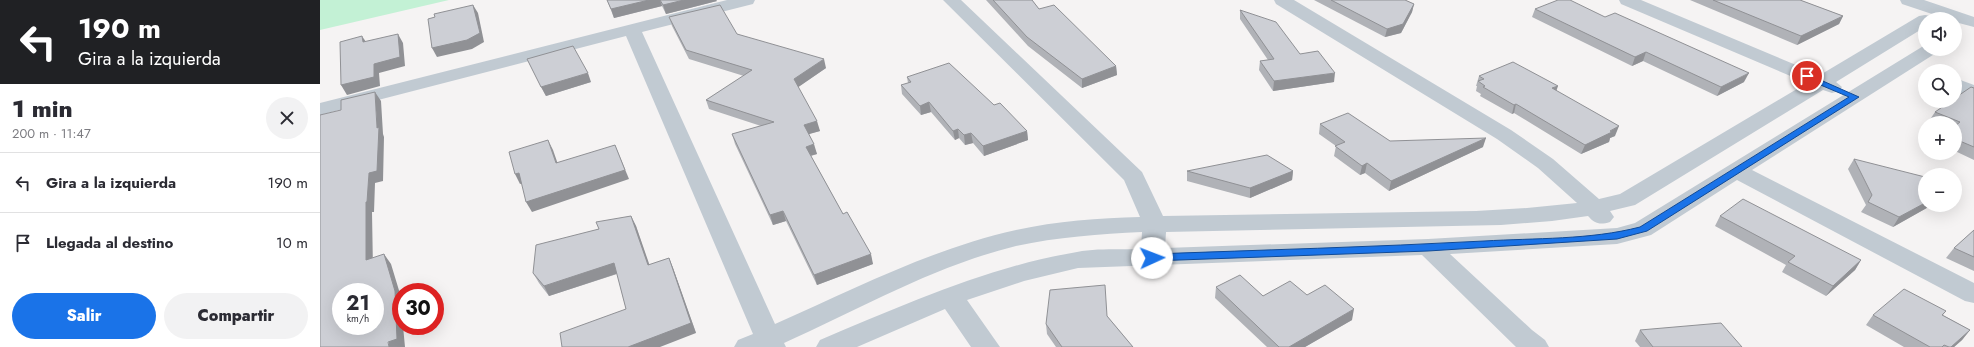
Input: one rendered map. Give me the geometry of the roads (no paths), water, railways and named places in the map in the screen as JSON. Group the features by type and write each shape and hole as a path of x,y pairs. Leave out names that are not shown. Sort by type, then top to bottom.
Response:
{"street":[{"path":"320,109 748,0"},
{"path":"951,0 1134,177 1155,224 1152,258"},
{"path":"1282,0 1483,121 1544,160 1575,187 1617,236"},
{"path":"1627,0 1855,97"},
{"path":"1908,0 1924,12"},
{"path":"1939,12 1959,0"},
{"path":"1962,21 1973,22"},
{"path":"1962,29 1973,22"},
{"path":"632,30 763,344 944,260 1001,241 1057,231 1155,224 1463,218 1549,214 1595,209 1627,200 1918,24"},
{"path":"830,347 950,296 1020,273 1078,260 1428,247 1617,236 1643,229 1855,97 1915,69 1925,56"},
{"path":"1962,87 1974,92"},
{"path":"1736,171 1974,294"},
{"path":"1428,247 1522,337 1536,347"},
{"path":"950,296 986,347"}]}
